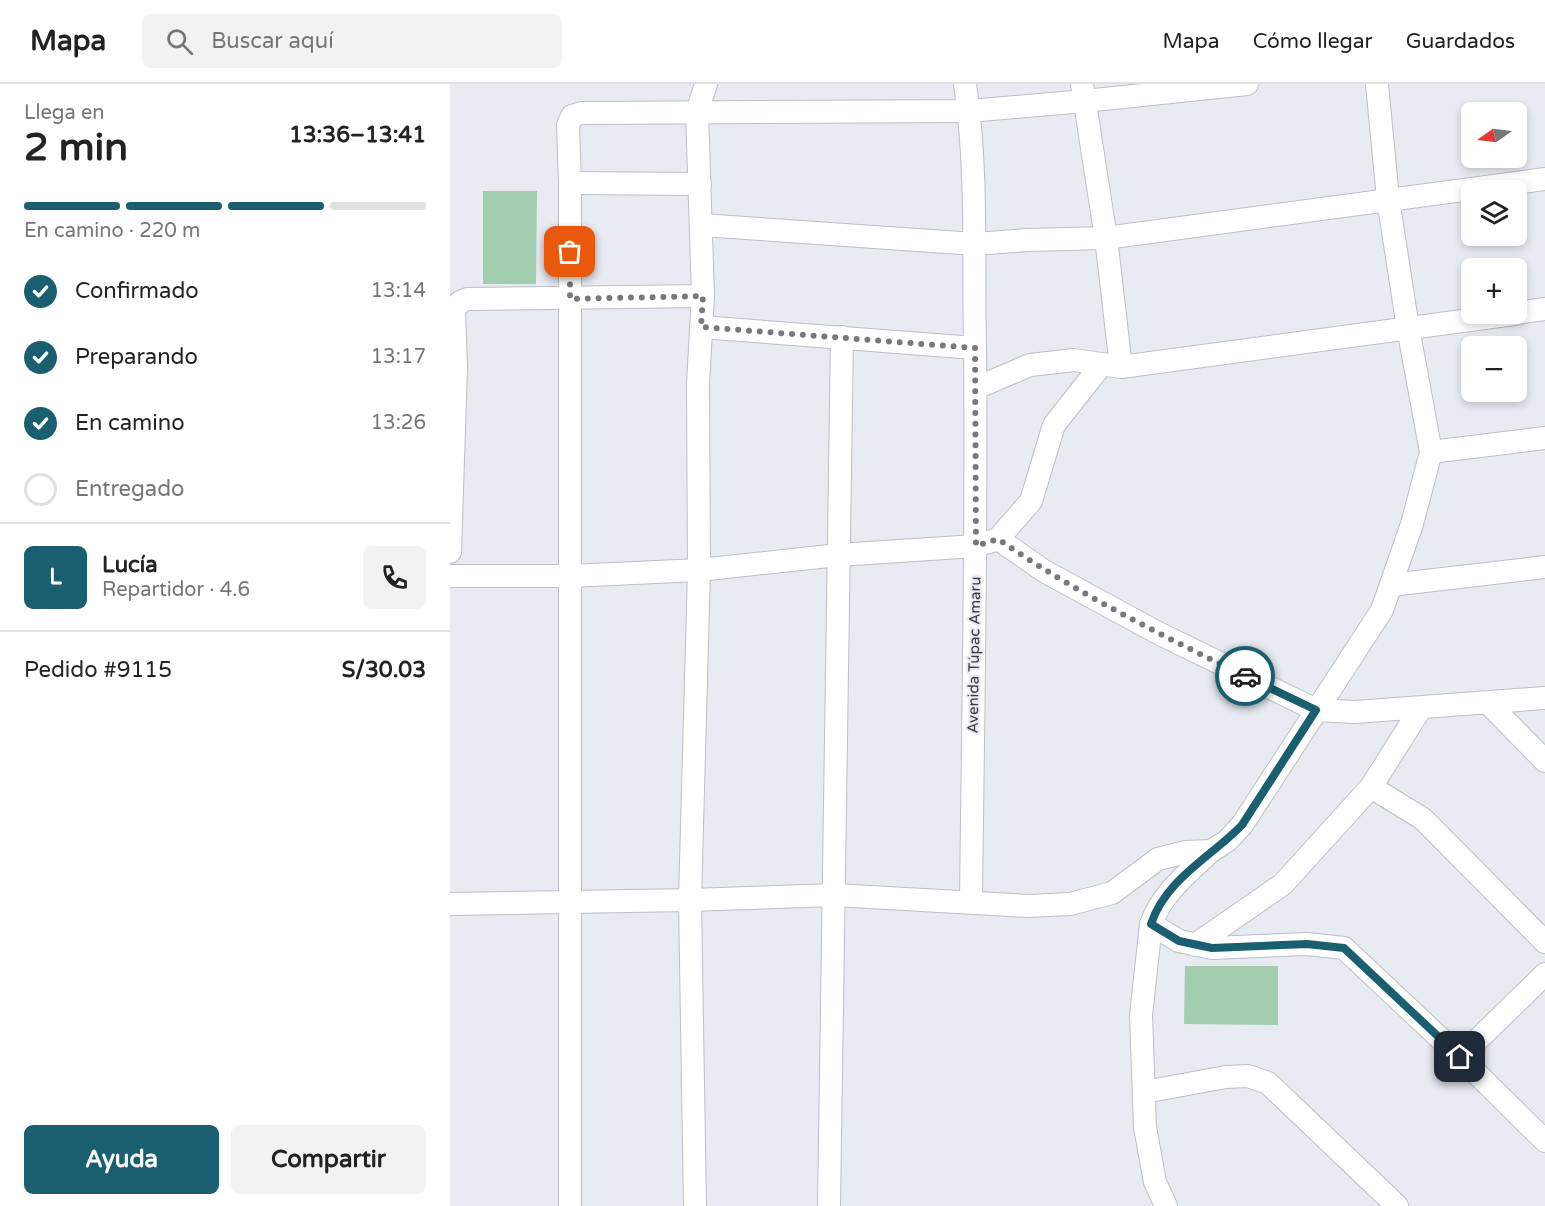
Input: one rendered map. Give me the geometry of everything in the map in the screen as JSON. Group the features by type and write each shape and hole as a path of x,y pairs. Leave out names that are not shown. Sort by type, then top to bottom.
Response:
{"street":[{"path":"695,1206 690,900 699,570 698,383 703,296 697,112 706,84"},
{"name":"Avenida Túpac Amaru","path":"965,84 969,111 975,244 976,546 971,902"},
{"path":"570,1206 570,183 568,125 572,116 582,113 969,111 1083,93 1247,84"},
{"path":"1166,1206 1155,1182 1145,1127 1141,1015 1151,924 1155,913 1172,888 1211,851 1227,841 1242,825 1382,610 1412,524 1431,452 1408,328 1388,199 1377,84"},
{"path":"450,576 570,576 699,570 838,555 976,546 998,539 1031,501 1054,424 1112,366 1106,238 1083,93"},
{"path":"702,225 975,244 1106,238 1545,178"},
{"path":"570,183 700,184"},
{"path":"450,552 454,310 460,303 467,299 703,296"},
{"path":"1527,311 1545,309"},
{"path":"976,388 1030,365 1074,360 1112,366 1461,321"},
{"path":"701,327 975,348"},
{"path":"829,1206 842,338"},
{"path":"1431,452 1545,438"},
{"path":"998,539 1044,571 1158,633 1316,710 1355,712 1545,698"},
{"path":"1391,585 1545,567"},
{"path":"1488,703 1545,761"},
{"path":"1195,945 1283,884 1371,787 1421,708"},
{"path":"1371,787 1423,819 1545,942"},
{"path":"450,904 834,895 1029,906 1070,904 1112,893 1158,859 1186,852 1211,851"},
{"path":"1151,924 1179,941 1212,948 1307,944 1344,948 1545,1141"},
{"path":"1460,1057 1545,974"},
{"path":"1144,1092 1226,1077 1248,1076 1268,1083 1397,1206"}],"green space":[{"path":"483,191 537,191 536,284 483,284"},
{"path":"1185,966 1278,966 1278,1025 1184,1024"}],"way so far":[{"path":"570,252 570,299 703,296 701,327 975,348 976,546 998,539 1044,571 1158,633 1245,676"}],"route":[{"path":"1245,676 1316,710 1242,825 1227,841 1211,851 1172,888 1161,902 1151,924 1179,941 1212,948 1267,944 1307,944 1344,948 1460,1057"}]}
